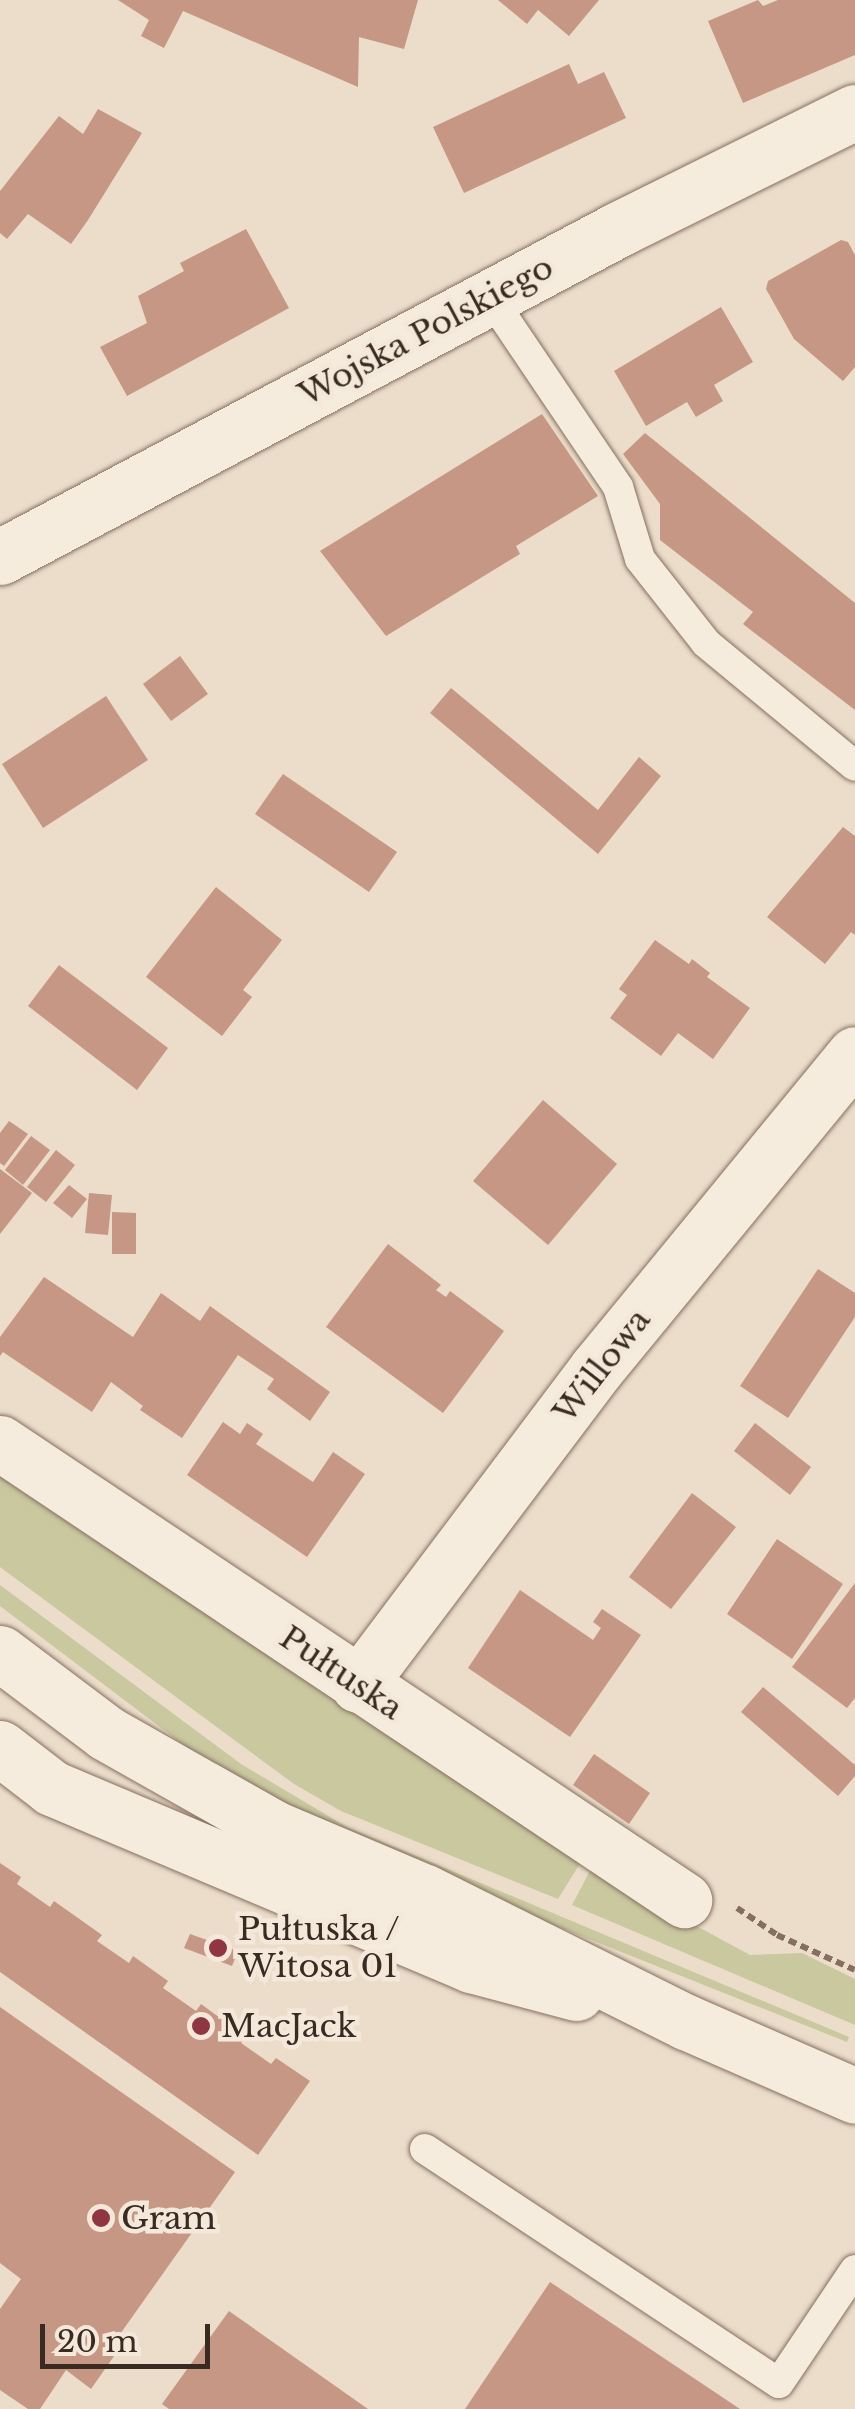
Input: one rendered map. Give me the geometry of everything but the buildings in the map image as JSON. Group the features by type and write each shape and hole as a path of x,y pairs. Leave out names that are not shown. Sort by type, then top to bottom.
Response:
{"street":[{"name":"Wojska Polskiego","path":"0,557 490,298 855,112"},
{"name":"Willowa","path":"358,1685 597,1368 855,1054"},
{"name":"Pułtuska","path":"0,1442 684,1900"},
{"path":"0,1653 106,1733 274,1828 425,1892 686,2022 855,2096"},
{"path":"0,1748 52,1788 471,1965 686,2022"}],"lane":[{"path":"490,298 618,487 640,559 706,643 855,766"},
{"path":"425,2149 779,2383 855,2270"}],"path":[{"path":"684,1900 698,1880 777,1936 855,1970"}],"green space":[{"path":"0,1469 581,1862 558,1899 341,1811 294,1784 0,1567"},
{"path":"0,1585 241,1764 347,1827 849,2037 847,2042 446,1882 242,1789 0,1606"},
{"path":"591,1869 750,1955 802,1953 855,1979 855,2025 572,1905"}],"place":[{"name":"Pułtuska / Witosa 01","path":"218,1948"},
{"name":"MacJack","path":"201,2026"},
{"name":"Gram","path":"101,2218"}]}
